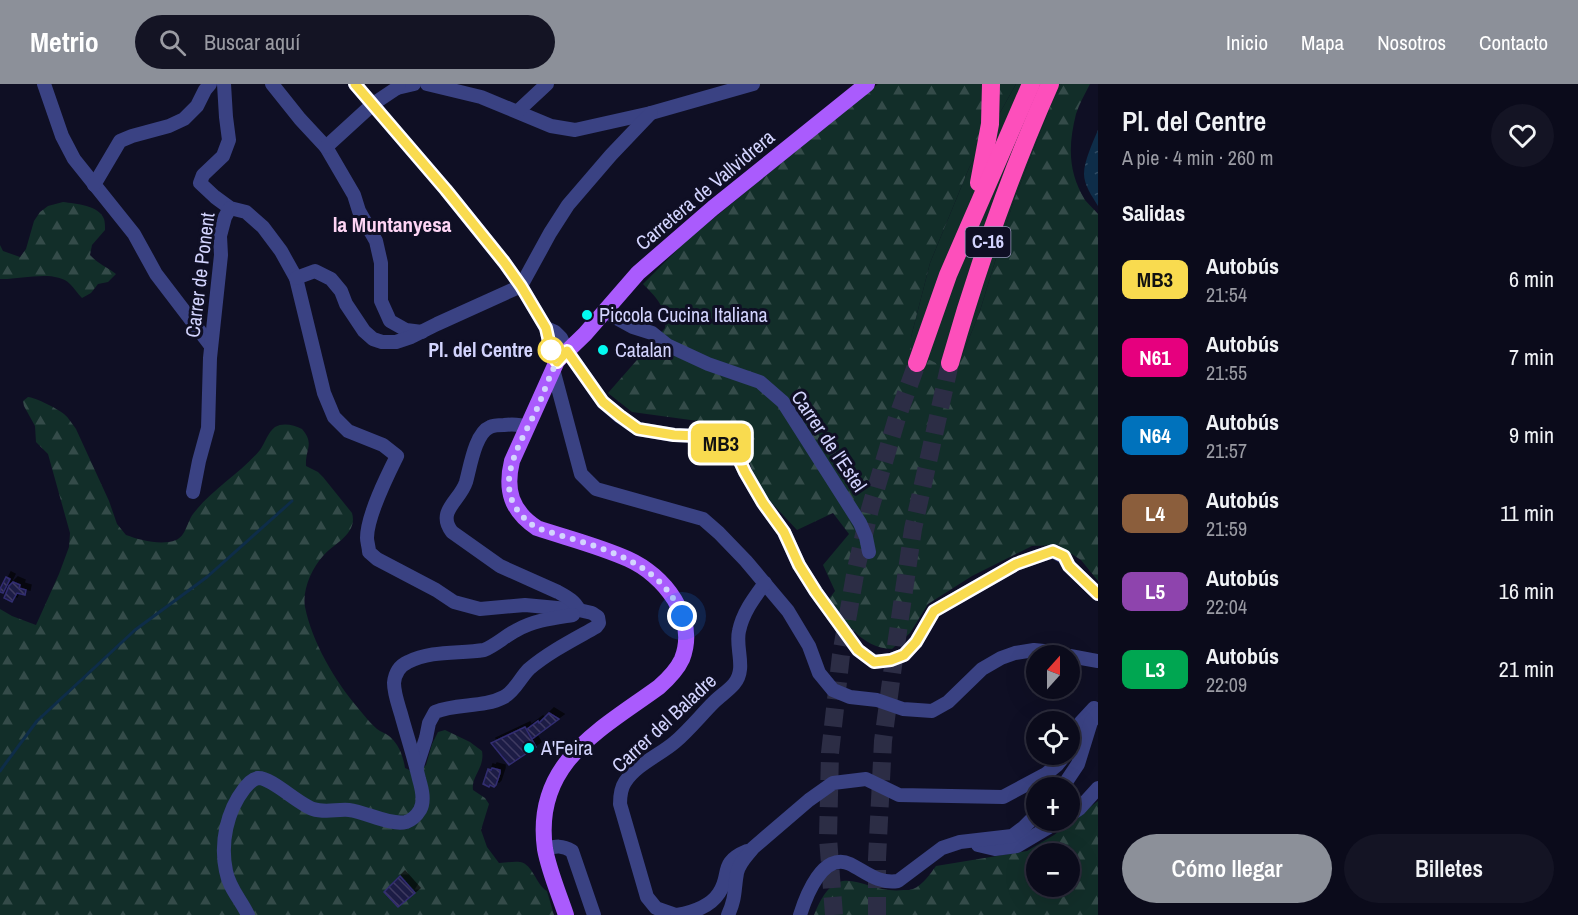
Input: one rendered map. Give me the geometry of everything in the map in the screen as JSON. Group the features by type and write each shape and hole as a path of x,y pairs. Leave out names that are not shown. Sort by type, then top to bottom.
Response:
{"highway":[{"path":"966,230 978,187 990,124 991,84"},
{"name":"C-16","path":"917,363 966,230 1031,84"},
{"name":"C-16","path":"950,363 992,231 1050,84"}],"main road":[{"name":"Carretera de Vallvidrera","path":"566,915 545,849 544,814 552,786 576,749 668,679 682,659 686,635 676,602 661,582 646,570 627,558 537,528 525,521 511,498 509,476 512,461 564,355 638,273 680,236 867,84"}],"street":[{"path":"44,84 62,136 74,159 134,234 156,274 211,346"},
{"path":"94,185 120,141 184,119 197,106 210,84"},
{"name":"Carrer de Ponent","path":"193,492 208,428 211,346 221,255 220,236 230,208 200,183 203,175 223,156 229,140 224,84"},
{"path":"273,84 300,119 326,147 354,195 359,211 376,241 381,263 381,301 390,321 406,330 422,332"},
{"path":"355,84 504,262 546,328 552,355 564,355"},
{"path":"326,147 373,104 398,86 414,84"},
{"path":"427,84 481,97 551,126 574,130 651,113 753,84"},
{"path":"518,111 547,84"},
{"path":"296,278 315,271 331,279 341,291 346,304 364,331 373,339 382,342 396,342 411,337 521,286 568,204 651,113"},
{"path":"230,208 246,212 263,228 281,251 296,278 324,393 334,417 348,431 383,445 397,456 371,520 367,537 369,552 377,559 454,602 480,609 525,605 579,610 598,617 597,627 552,651 528,670 504,697 435,712 429,723 417,766"},
{"name":"Carrer de l'Estel","path":"606,309 613,316 633,327 652,333 667,345 708,364 760,382 783,402 860,523 869,552"},
{"path":"564,355 581,474 596,489 703,519 746,561 788,611 809,646 819,674 833,690 850,697 877,700 903,709 933,711 948,702 982,669 1015,652 1026,651"},
{"path":"564,355 603,402 638,429 719,441 737,455 763,503 784,532 799,565 816,592 858,650 874,662 891,660 904,655 916,642 934,611 1016,564 1037,555 1053,551 1064,556 1069,566 1098,594"},
{"path":"527,427 520,424 498,426 490,427 483,432 478,439 465,484 449,509 446,521 452,532 491,562 569,598 579,610"},
{"name":"Carrer del Baladre","path":"753,848 740,854 728,865 724,884 711,902 700,909 677,915 656,908 647,897 620,804 622,788 626,780 675,742 735,683 740,674 737,645 742,618 765,583"},
{"path":"248,915 229,884 225,869 224,845 231,814 249,783 255,779 265,779 301,803 319,811 352,810 390,821 407,822 421,809 423,796 417,766 394,686 395,675 400,667 429,655 484,650 517,630 540,621 573,615 579,610"},
{"path":"1080,658 1098,661"},
{"path":"1080,724 1098,705"},
{"path":"1069,777 1078,764 1091,722 1098,713"},
{"path":"728,915 736,892 737,872 741,863 753,848 809,800 833,783 866,779 899,795 1003,797 1046,774 1057,765"},
{"path":"1080,808 1098,788"},
{"path":"800,915 812,886 827,867 834,863 844,861 875,878 890,882 898,881 942,848 960,842 1012,837 1026,825"},
{"path":"960,842 995,849 1017,846 1042,831"},
{"path":"545,849 558,846 572,851 594,915"}],"green space":[{"path":"878,84 1016,84 969,168 930,263 911,337 914,358 930,360 952,371 959,363 979,314 1013,203 1052,102 1062,84 1090,84 1076,114 1071,158 1079,190 1098,214 1098,581 1081,560 1058,545 1032,546 972,576 928,604 910,633 892,649 881,648 863,639 848,625 829,599 835,591 823,565 849,534 833,513 797,530 768,499 756,482 749,461 734,442 713,427 698,421 632,412 608,393 665,328 663,309 643,284 686,241"},
{"path":"1016,84 1062,84 1052,102 1013,203 979,314 959,363 952,371 942,369 934,362 914,358 911,348 911,337 930,263 969,168"},
{"path":"63,202 86,206 101,214 105,230 92,245 90,255 116,274 108,282 98,284 91,293 82,298 70,284 56,277 0,279 0,245 3,251 20,257 26,249 34,221 40,212 48,206"},
{"path":"28,397 51,406 67,417 76,429 117,524 126,535 151,542 170,542 179,538 193,514 252,459 275,427 288,425 302,429 309,443 306,466 323,477 352,513 353,520 352,527 344,538 323,556 315,567 305,594 308,620 319,647 349,697 377,729 389,736 398,746 405,768 416,773 426,765 438,732 445,730 470,742 482,751 482,762 474,780 473,790 485,798 489,804 481,830 487,847 499,863 520,862 531,870 547,891 554,915 0,915 0,609 36,625 69,547 70,533 48,454 36,442 35,426 24,406 23,401"},
{"path":"1098,801 1098,915 814,915 823,896 842,881 852,881 889,890 911,890 923,882 936,866 1026,851 1026,897 1080,897 1080,843 1040,843 1059,831 1080,831 1080,815"}],"water":[{"path":"1098,130 1098,206 1087,186 1084,169"}],"building":[{"path":"6,577 10,579 3,593 0,589"},
{"path":"13,582 20,585 19,588 26,590 25,595 17,593 12,602 4,598"},
{"path":"549,713 559,719 532,739 526,730 538,721 539,723"},
{"path":"525,727 536,747 509,765 491,743"},
{"path":"488,769 500,770 500,773 496,785 489,787 483,784"},
{"path":"400,876 415,893 398,907 384,892"}],"waterway":[{"path":"0,771 37,721 135,630 207,577 292,501"}],"tunnel":[{"path":"834,915 828,838 830,753 841,655 856,569 870,509 897,418 917,363"},
{"path":"877,915 877,859 883,741 913,529 950,363"}],"bus line":[{"name":"MB3","path":"355,84 504,262 546,328 552,355 557,362 567,351 603,402 638,429 719,441 737,455 763,503 784,532 799,565 816,592 858,650 874,662 891,660 904,655 916,642 934,611 1016,564 1037,555 1053,551 1064,556 1069,566 1098,594"}],"place":[{"name":"Piccola Cucina Italiana","path":"587,315"},
{"name":"Pl. del Centre","path":"551,350"},
{"name":"Catalan","path":"603,350"},
{"name":"A'Feira","path":"529,748"}],"district":[{"name":"la Muntanyesa","path":"392,225"}],"route":[{"path":"551,350 557,362 512,461 508,483 511,498 525,521 537,528 627,558 646,570 661,582 682,616"}]}
